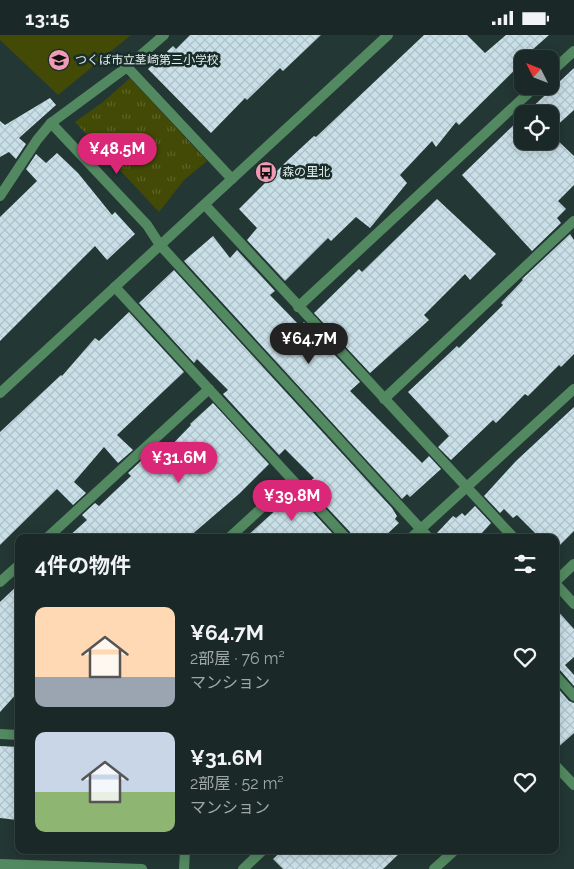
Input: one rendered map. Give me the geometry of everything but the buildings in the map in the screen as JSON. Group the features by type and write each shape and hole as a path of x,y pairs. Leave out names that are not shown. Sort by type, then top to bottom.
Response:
{"street":[{"path":"0,196 37,140 51,123 126,67 164,35"},
{"path":"0,393 388,35"},
{"path":"559,65 574,51"},
{"path":"126,67 232,179"},
{"path":"298,307 526,95"},
{"path":"51,123 147,225 160,245 424,534 466,488 574,389"},
{"path":"205,205 510,534"},
{"path":"384,399 574,221"},
{"path":"115,287 342,534"},
{"path":"51,534 209,389"},
{"path":"233,534 292,480"},
{"path":"559,579 574,565"},
{"path":"0,582 15,569"},
{"path":"559,587 574,604"},
{"path":"559,679 574,696"},
{"path":"0,734 15,735"},
{"path":"559,769 574,785"},
{"path":"184,869 185,854"},
{"path":"243,869 259,854"},
{"path":"434,869 451,854"},
{"path":"0,864 142,869"}],"green space":[{"path":"0,35 131,35 58,95 0,40"},
{"path":"130,78 207,161 184,180 159,212 75,122 103,102"}],"place":[{"name":"つくば市立茎崎第三小学校","path":"59,60"},
{"name":"森の里北","path":"266,172"}]}
